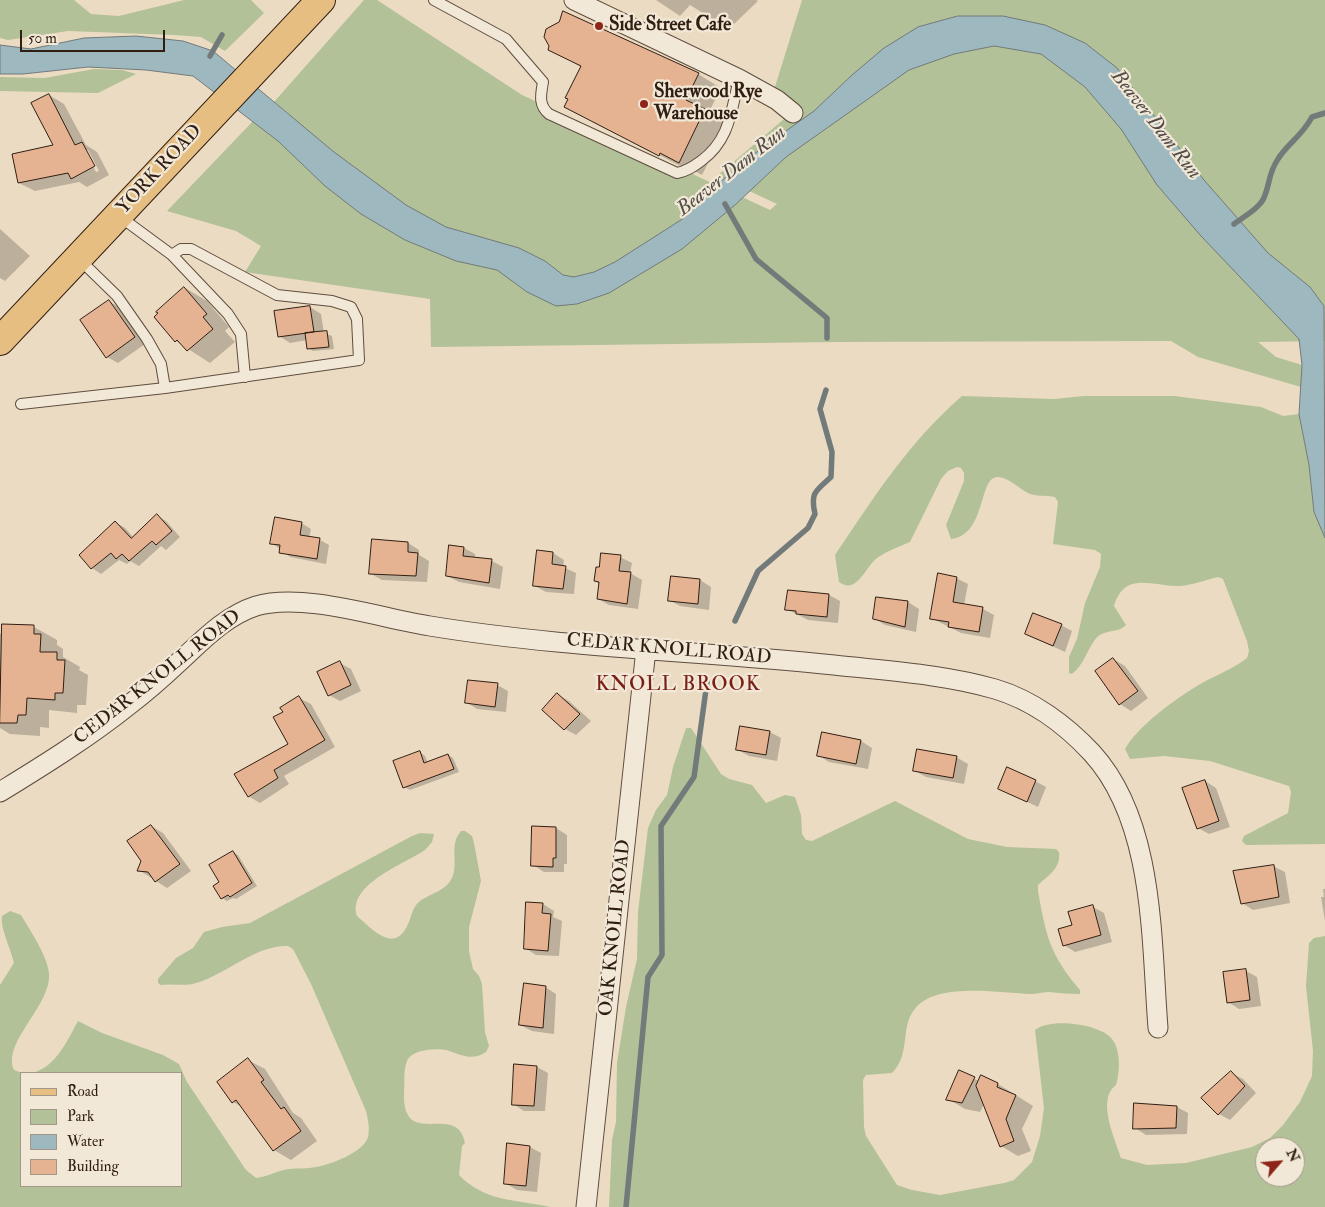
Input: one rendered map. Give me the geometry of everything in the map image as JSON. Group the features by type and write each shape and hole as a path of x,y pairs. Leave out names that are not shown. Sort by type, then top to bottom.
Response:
{"main road":[{"name":"YORK ROAD","path":"0,341 321,0"}],"street":[{"path":"574,0 739,79 777,100 792,113"},
{"name":"CEDAR KNOLL ROAD","path":"0,792 124,709 207,636 232,617 251,608 274,602 302,602 433,627 646,649 740,655 937,676 1005,693 1033,704 1093,753 1111,778 1125,806 1144,862 1158,1028"},
{"name":"OAK KNOLL ROAD","path":"586,1207 646,649"}],"lane":[{"path":"434,0 506,39 543,82 540,100 544,110 549,114 677,173 685,172 719,145 725,135 739,79"},
{"path":"118,216 172,255 238,328 242,339 245,377"},
{"path":"21,404 165,388 360,360 355,312 346,305 332,301 277,295 192,249 181,249 172,255"},
{"path":"78,258 117,296 147,339 161,364 165,388"}],"green space":[{"path":"0,0 74,0 91,14 119,16 184,0 251,0 264,13 225,51 201,37 174,35 68,31 8,40 0,38"},
{"path":"364,0 377,0 522,95 770,210 777,204 717,176 790,114 774,90 802,0 1325,0 1325,341 1258,342 1276,357 1302,365 1301,387 1198,357 1171,341 837,342 431,347 430,299 245,272 261,246 236,231 167,211 256,118 289,114 274,102"},
{"path":"94,69 122,70 136,74 98,93 0,91 0,77 45,78"},
{"path":"962,396 1054,399 1084,396 1174,396 1261,407 1283,416 1299,414 1309,465 1314,512 1325,538 1325,844 1246,845 1242,841 1244,836 1288,813 1291,792 1289,786 1210,761 1164,756 1130,759 1125,749 1138,731 1168,706 1197,686 1247,658 1249,651 1247,641 1223,579 1218,577 1180,586 1141,583 1125,588 1114,606 1126,625 1097,637 1080,666 1072,674 1069,673 1069,657 1077,639 1085,603 1100,567 1101,554 1095,550 1053,544 1058,502 1055,497 1031,494 1010,481 998,477 992,479 987,486 971,527 963,535 951,539 946,525 964,481 964,473 961,468 957,467 948,471 941,479 910,542 877,558 860,578 851,585 839,582 835,555 893,471 925,432"},
{"path":"686,728 691,728 721,774 729,779 752,785 766,803 785,795 795,797 801,815 802,834 806,840 812,841 895,801 968,839 1007,847 1056,849 1059,852 1056,867 1038,885 1038,891 1051,944 1062,966 1080,990 1080,994 969,991 936,995 924,1001 914,1010 910,1017 904,1049 898,1066 892,1073 866,1075 863,1080 864,1127 866,1136 897,1185 912,1190 940,1195 1004,1183 1014,1180 1032,1162 1040,1136 1044,1108 1035,1030 1042,1026 1063,1023 1097,1029 1112,1039 1115,1044 1119,1062 1118,1074 1116,1085 1110,1091 1107,1109 1121,1158 1147,1165 1186,1163 1255,1146 1255,1187 1305,1187 1305,1137 1271,1137 1283,1125 1300,1102 1312,1076 1313,1051 1306,986 1309,943 1314,938 1325,936 1325,1207 609,1207 612,1140 616,1122 617,1063 626,1007 637,959 638,912 648,828 656,810 667,795 673,767"},
{"path":"461,831 465,831 472,836 481,881 469,927 469,951 473,969 479,976 482,984 485,1032 489,1046 486,1052 481,1055 470,1057 441,1049 413,1054 409,1057 405,1069 405,1107 409,1117 415,1122 450,1125 459,1130 465,1143 462,1146 459,1175 469,1184 490,1195 550,1207 0,1207 0,985 14,963 4,932 2,916 10,911 21,915 42,952 49,974 48,986 43,999 20,1036 12,1059 14,1070 20,1072 20,1187 182,1187 182,1072 35,1072 48,1065 60,1052 78,1021 102,1033 163,1055 179,1064 187,1082 246,1170 256,1178 285,1170 313,1168 338,1161 353,1153 365,1143 369,1134 366,1111 311,984 293,949 288,946 264,950 208,979 192,984 161,985 158,983 158,979 176,958 193,948 204,932 250,923 412,836 420,833 434,834 432,842 425,850 380,876 369,885 361,894 356,905 357,916 369,927 390,939 397,938 403,933 417,903 444,888 451,880 457,836"}],"water":[{"name":"Beaver Dam Run","path":"958,16 1003,16 1045,25 1085,43 1117,68 1204,180 1268,253 1310,287 1324,306 1325,538 1314,512 1309,465 1299,414 1302,365 1299,339 1201,236 1157,185 1121,129 1085,87 1041,54 994,46 954,54 909,70 786,157 735,205 682,249 609,293 577,304 556,306 527,292 497,270 456,261 405,240 361,214 325,186 278,141 193,76 146,70 88,67 23,74 0,74 0,45 31,49 84,38 136,36 183,41 213,51 334,152 406,205 446,227 519,248 545,261 563,275 574,277 594,272 615,262 684,218 715,186 759,150 814,111 884,48 918,27"}],"building":[{"name":"Sherwood Rye Warehouse","path":"563,11 699,73 686,100 705,109 679,163 660,153 659,156 564,107 568,99 565,98 581,66 548,50 549,46 544,37 546,29 559,22"},
{"path":"49,94 75,145 82,142 95,166 71,179 68,173 18,183 12,154 53,145 31,103"},
{"path":"184,287 207,314 203,317 213,329 187,351 177,340 175,342 154,317 158,313 156,312"},
{"path":"109,300 135,337 106,358 80,320"},
{"path":"310,306 314,332 278,337 274,311"},
{"path":"327,331 329,347 307,349 305,333"},
{"path":"157,514 172,531 156,545 152,541 129,561 122,554 116,559 111,553 91,569 79,555 115,521 131,538"},
{"path":"275,517 302,522 300,535 320,538 317,559 279,553 280,545 270,544"},
{"path":"372,539 408,542 408,552 418,553 416,576 369,574"},
{"path":"449,545 464,547 463,556 492,559 489,583 446,576"},
{"path":"537,550 553,552 552,564 566,566 563,589 533,586"},
{"path":"601,553 621,555 619,571 631,572 627,604 597,599 599,582 594,581"},
{"path":"938,573 957,577 953,602 983,607 979,632 948,627 949,622 930,619"},
{"path":"671,576 700,579 698,604 668,601"},
{"path":"788,590 829,594 827,617 796,614 796,611 785,610"},
{"path":"876,597 908,601 905,627 873,619"},
{"path":"1033,613 1062,624 1053,646 1025,634"},
{"path":"2,624 34,625 34,634 41,634 40,652 57,652 57,660 65,660 63,693 55,693 55,700 27,698 26,715 18,715 17,723 0,723"},
{"path":"1113,658 1138,691 1119,705 1095,671"},
{"path":"340,661 351,685 328,696 317,672"},
{"path":"468,680 498,683 495,707 465,703"},
{"path":"557,693 580,714 564,730 542,710"},
{"path":"299,696 325,740 274,770 278,778 248,797 234,774 288,744 273,717 283,712 280,708"},
{"path":"740,726 770,731 766,755 736,750"},
{"path":"822,732 861,740 856,764 817,756"},
{"path":"917,749 957,756 953,778 913,771"},
{"path":"420,751 424,763 448,754 454,769 403,788 393,761"},
{"path":"1007,767 1036,780 1027,802 998,789"},
{"path":"1205,780 1219,821 1197,829 1182,788"},
{"path":"151,825 180,864 155,882 148,872 137,871 141,861 127,841"},
{"path":"532,826 556,827 556,858 553,858 553,867 531,866"},
{"path":"233,851 252,883 230,897 228,895 221,899 213,886 219,882 209,865"},
{"path":"1274,865 1279,897 1241,904 1233,871"},
{"path":"526,902 543,903 542,913 551,914 548,951 524,949"},
{"path":"1093,905 1101,935 1063,946 1058,929 1072,925 1068,912"},
{"path":"1246,969 1250,1000 1227,1003 1223,972"},
{"path":"524,983 546,986 543,1028 519,1025"},
{"path":"248,1058 264,1080 261,1082 281,1109 284,1107 301,1131 273,1151 236,1100 232,1103 217,1082"},
{"path":"514,1064 537,1066 534,1106 512,1105"},
{"path":"959,1070 975,1077 962,1103 946,1100"},
{"path":"1231,1071 1245,1086 1218,1115 1201,1098"},
{"path":"981,1075 998,1083 997,1087 1016,1095 1006,1119 1014,1141 1000,1147 976,1086"},
{"path":"1134,1103 1177,1106 1176,1128 1133,1129"},
{"path":"507,1143 530,1146 526,1186 504,1184"}],"waterway":[{"path":"210,56 222,35"},
{"path":"1234,224 1260,204 1267,190 1273,168 1282,153 1304,129 1312,117 1325,113"},
{"path":"725,204 756,259 827,318 827,338"},
{"path":"735,621 758,571 808,528 815,514 814,496 831,477 832,452 820,409 826,390"},
{"path":"626,1207 648,977 662,955 661,826 694,777 707,682"}],"place":[{"name":"Side Street Cafe","path":"599,26"},
{"name":"Sherwood Rye Warehouse","path":"644,104"}],"district":[{"name":"KNOLL BROOK","path":"678,686"}]}
